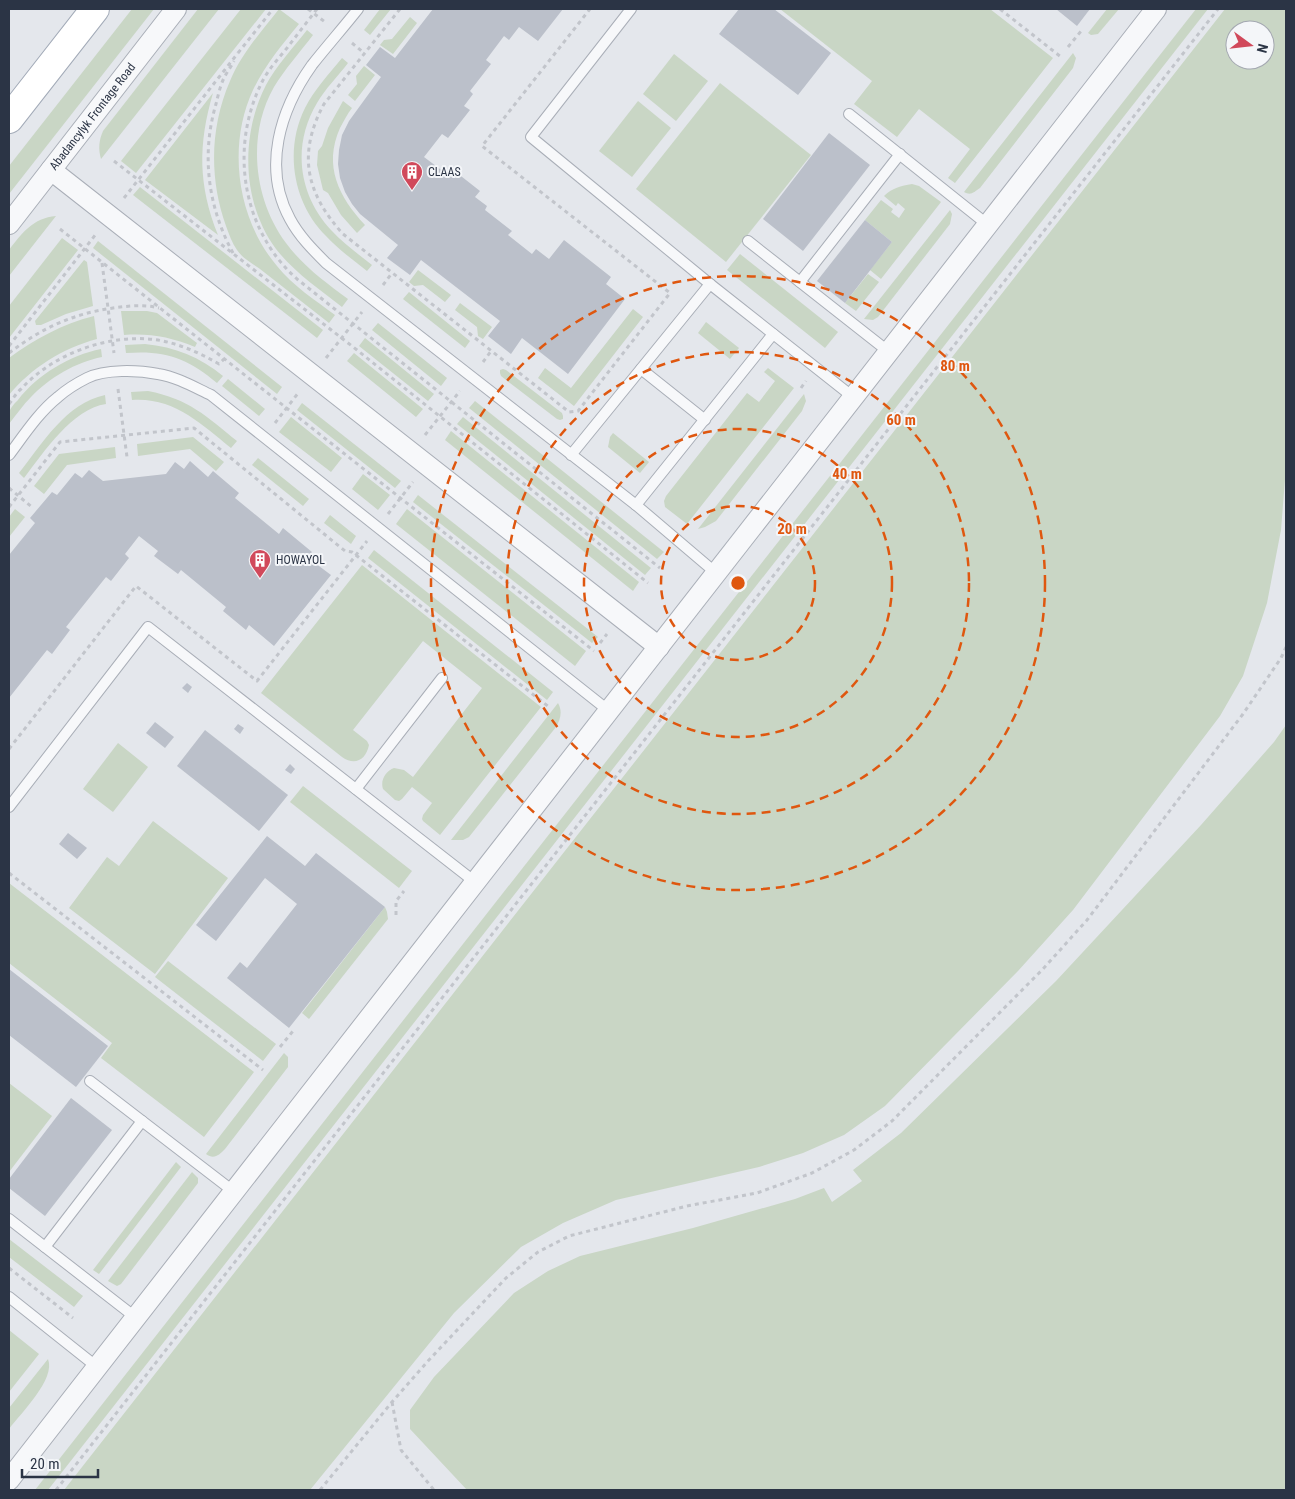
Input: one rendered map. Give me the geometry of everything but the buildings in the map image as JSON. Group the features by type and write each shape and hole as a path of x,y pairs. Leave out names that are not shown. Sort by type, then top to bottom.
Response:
{"main road":[{"path":"9,119 95,9"}],"street":[{"name":"Abadancylyk Frontage Road","path":"9,224 176,9"},
{"path":"9,1480 1156,9"},
{"path":"51,170 658,647"}],"lane":[{"path":"358,9 312,66 294,95 283,121 276,148 276,173 280,196 290,219 326,263 636,505 716,573"},
{"path":"632,9 531,136 710,284 853,397"},
{"path":"849,114 988,225"},
{"path":"800,282 900,154"},
{"path":"748,241 888,352"},
{"path":"571,455 710,284"},
{"path":"636,505 773,334"},
{"path":"641,369 705,420"},
{"path":"9,455 36,420 58,397 88,378 107,373 130,371 158,374 183,382 211,395 609,711"},
{"path":"9,807 148,627 475,882"},
{"path":"356,789 442,678"},
{"path":"90,1081 233,1191"},
{"path":"46,1247 142,1121"},
{"path":"9,1219 136,1317"},
{"path":"9,1297 97,1367"}],"path":[{"path":"235,256 223,234 210,188 207,160 210,129 224,79 238,53 273,9"},
{"path":"308,9 324,21"},
{"path":"400,9 324,104 317,119 309,145 310,174 319,202 343,234 569,412 578,410 670,293 482,146 590,9"},
{"path":"1000,9 1061,57"},
{"path":"56,1490 1218,9"},
{"path":"1068,47 1082,30"},
{"path":"353,44 364,53"},
{"path":"114,161 440,416 648,583"},
{"path":"60,229 594,651"},
{"path":"102,262 114,355"},
{"path":"383,284 392,273"},
{"path":"9,353 33,336 57,323 88,312 146,305 159,308"},
{"path":"332,350 363,311"},
{"path":"482,363 492,351"},
{"path":"430,428 461,389"},
{"path":"118,393 127,457"},
{"path":"272,426 296,396"},
{"path":"9,507 60,442 194,428 345,551 352,552 549,707"},
{"path":"386,517 409,487"},
{"path":"9,488 33,508"},
{"path":"320,1490 392,1402 473,1311 506,1278 538,1252 569,1236 687,1206 757,1193 812,1173 854,1150 892,1121 1043,968 1087,920 1243,714 1282,658 1286,647"},
{"path":"9,873 263,1070"},
{"path":"396,915 396,901 404,891"},
{"path":"280,1047 293,1031"},
{"path":"9,1268 72,1318"},
{"path":"392,1402 401,1450 434,1490"}],"green space":[{"path":"132,9 154,9 9,194 9,166"},
{"path":"198,9 219,9 101,159 99,145 103,131"},
{"path":"241,9 266,9 136,173 121,161"},
{"path":"279,9 299,24 268,64 253,90 245,112 240,135 240,181 253,227 263,247 290,280 335,315 329,323 239,253 226,226 217,190 214,153 215,135 223,99 240,62"},
{"path":"380,9 391,9 370,35 364,30"},
{"path":"780,9 990,9 1053,58 955,183 948,178 970,149 919,109 897,137 854,104 872,81"},
{"path":"1107,9 1119,9 1098,34 1091,35 1088,33"},
{"path":"1196,9 1208,9 48,1490 35,1490"},
{"path":"1225,9 1286,9 1286,467 1281,530 1267,603 1243,676 1220,716 1073,910 1018,971 885,1106 844,1135 803,1153 759,1167 616,1200 563,1223 521,1247 454,1313 310,1490 64,1490"},
{"path":"410,17 417,23 393,54 380,45 384,40 392,39"},
{"path":"307,30 313,35 278,80 265,105 257,145 258,166 266,207 275,226 286,243 307,266 348,299 342,307 299,273 276,249 256,211 248,169 252,126 266,85 285,57"},
{"path":"1073,53 1076,58 1073,68 980,188 971,194 964,192"},
{"path":"674,54 708,81 676,121 643,94"},
{"path":"342,58 348,63 320,98 309,119 304,136 302,169 311,201 320,216 340,239 372,265 367,271 326,236 315,223 299,192 295,175 295,141 305,108 322,82"},
{"path":"364,66 375,75 355,101 348,95 357,84 356,76"},
{"path":"720,83 811,155 726,262 636,189"},
{"path":"213,93 205,130 202,164 211,217 218,235 145,180"},
{"path":"343,101 352,108 340,128 335,142 334,168 341,192 365,225 357,233 341,215 328,193 323,190 317,165 318,151"},
{"path":"638,101 671,128 632,177 599,151"},
{"path":"912,184 919,186 941,202 881,279 870,270 892,242 865,220 881,200 893,209 891,212 899,218 905,209 898,203 896,206 884,196 897,188"},
{"path":"140,187 323,330 317,338 133,195"},
{"path":"950,210 952,214 950,224 878,317 873,320 864,319"},
{"path":"56,216 9,276 9,250 34,223"},
{"path":"62,238 78,250 9,338 9,306"},
{"path":"98,241 282,387 277,394 93,248"},
{"path":"740,254 838,332 825,348 727,270"},
{"path":"84,260 87,262 93,306 66,314 41,325 36,325 35,321"},
{"path":"418,270 451,295 445,302 423,285 414,286 409,282"},
{"path":"868,274 879,282 856,311 845,303"},
{"path":"409,292 470,341 465,348 403,299"},
{"path":"460,303 492,327 483,339 478,336 477,327 455,310"},
{"path":"633,309 643,317 574,406 538,378 545,368 571,388"},
{"path":"121,311 157,313 197,343 195,347 160,336 124,335"},
{"path":"94,316 97,339 72,348 48,360 27,376 9,395 9,358 49,333 71,323"},
{"path":"706,322 739,348 730,359 698,333"},
{"path":"378,323 447,378 441,386 372,330"},
{"path":"365,338 434,394 428,401 359,346"},
{"path":"145,344 177,350 187,354 205,363 223,376 217,383 196,367 175,358 153,353 126,353 125,345"},
{"path":"101,349 102,357 73,367 46,383 28,400 9,424 11,407 44,374 66,361"},
{"path":"354,353 423,409 416,417 347,361"},
{"path":"768,368 794,388 687,524 665,507 664,501 666,496 747,393 759,402 775,381 764,372"},
{"path":"503,369 562,413 563,419 557,419 501,376 500,370"},
{"path":"228,379 265,409 259,416 222,386"},
{"path":"148,391 162,394 186,404 206,416 237,441 231,448 198,421 174,408 147,400 132,400 131,392"},
{"path":"804,394 806,401 802,411 716,521 698,529"},
{"path":"105,395 106,404 82,414 70,423 50,444 24,478 19,473 56,426 78,406 91,399"},
{"path":"475,401 664,552 657,559 469,408"},
{"path":"302,403 401,481 395,488 297,410"},
{"path":"291,417 342,458 331,472 279,432"},
{"path":"463,417 651,568 645,575 457,424"},
{"path":"451,431 639,582 633,591 445,440"},
{"path":"613,433 649,462 640,473 608,447"},
{"path":"193,437 224,462 216,471 190,449 138,456 137,444"},
{"path":"115,447 116,458 67,465 44,494 34,486 59,454"},
{"path":"258,458 309,499 303,506 252,465"},
{"path":"363,474 390,495 378,510 352,489"},
{"path":"418,495 598,637 592,643 413,502"},
{"path":"15,509 25,517 9,537 9,517"},
{"path":"407,509 586,651 575,666 396,524"},
{"path":"330,515 356,536 351,544 324,523"},
{"path":"374,550 553,692 547,700 368,558"},
{"path":"362,565 541,707 440,835 422,819 432,803 412,787 402,799 399,801 395,800 383,789 383,779 394,768 404,770 413,777 482,688 423,641 353,730 367,741 369,745 363,758 359,760 351,761 342,757 261,693"},
{"path":"558,703 560,716 556,727 469,837 463,840 451,840"},
{"path":"1286,725 1286,1490 467,1490 410,1429 410,1410 434,1377 514,1293 548,1271 580,1256 693,1228 795,1199 824,1188 832,1202 862,1181 853,1170 901,1133 1056,981 1201,825 1274,742"},
{"path":"118,743 148,767 113,812 83,789"},
{"path":"303,786 412,871 399,888 290,802"},
{"path":"153,821 228,878 155,974 69,908 107,857 119,866"},
{"path":"9,883 254,1072 204,1137 101,1058 112,1043 9,963"},
{"path":"385,907 388,919 309,1019 302,1013"},
{"path":"168,961 276,1044 263,1061 155,977"},
{"path":"284,1053 288,1057 288,1067 225,1149 214,1157 206,1154"},
{"path":"9,1083 52,1116 9,1172"},
{"path":"176,1162 181,1167 99,1274 93,1270"},
{"path":"192,1172 198,1178 198,1183 121,1284 117,1286 108,1281"},
{"path":"9,1239 83,1296 74,1307 9,1257"},
{"path":"9,1330 39,1354 9,1392"},
{"path":"48,1359 47,1376 42,1386 9,1429 9,1408"}],"place":[{"name":"CLAAS","path":"412,191"},
{"name":"HOWAYOL","path":"260,579"}]}
